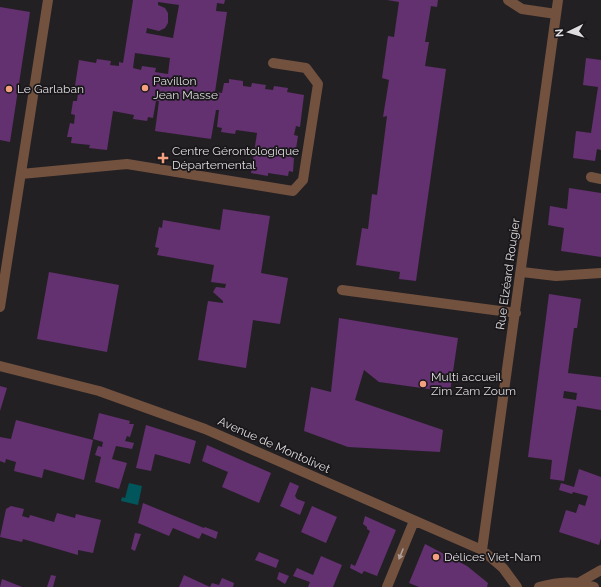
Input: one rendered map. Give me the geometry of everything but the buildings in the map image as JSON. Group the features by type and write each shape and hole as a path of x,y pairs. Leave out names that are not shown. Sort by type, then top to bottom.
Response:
{"street":[{"path":"0,306 4,253 21,174 48,0"},
{"path":"508,0 522,9 556,14"},
{"name":"Rue Elzéard Rougier","path":"482,550 522,272 558,0"},
{"path":"21,174 127,164 293,191 303,180 318,84 306,68 273,63"},
{"path":"522,272 556,276 601,273"},
{"path":"342,290 516,313"},
{"name":"Avenue de Montolivet","path":"0,366 99,391 205,429 482,550 503,568 517,587"},
{"path":"387,587 414,520"},
{"path":"580,582 601,570"},
{"path":"539,587 561,582 580,582 594,587"}],"water":[{"path":"129,483 142,486 138,505 121,501 122,497 125,498"}],"place":[{"name":"Pavillon Jean Masse","path":"145,88"},
{"name":"Le Garlaban","path":"9,89"},
{"name":"Centre Gérontologique Départemental","path":"163,158"},
{"name":"Multi accueil Zim Zam Zoum","path":"423,384"},
{"name":"Délices Viet-Nam","path":"436,557"}]}
